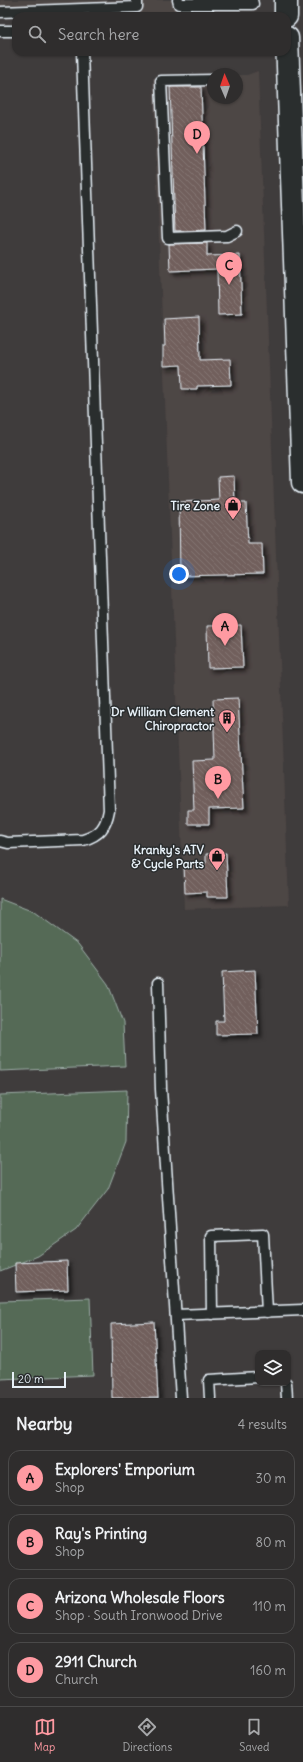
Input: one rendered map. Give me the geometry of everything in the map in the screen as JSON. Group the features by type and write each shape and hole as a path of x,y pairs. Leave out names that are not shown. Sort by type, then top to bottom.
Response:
{"main road":[{"path":"286,0 286,12"},
{"path":"288,56 303,482"}],"lane":[{"path":"0,12 137,7 137,0"},
{"path":"178,0 179,4 253,4 252,0"},
{"path":"0,31 12,31"},
{"path":"0,841 8,843 83,840 94,837 102,831 107,821 109,810 82,56"},
{"path":"207,80 161,82 168,238 227,236 237,231"},
{"path":"158,983 161,1089 181,1398"},
{"path":"212,1314 211,1236 263,1234 267,1312"},
{"path":"176,1315 303,1310"},
{"path":"210,1398 209,1380 255,1377"},
{"path":"286,1386 287,1398"}],"shaded area":[{"path":"0,0 256,0 256,10 193,12 12,12 12,17 0,18"},
{"path":"258,71 289,905 184,909 153,78 207,76 207,104 243,104 243,75"}],"green space":[{"path":"0,899 34,912 78,944 108,984 123,1023 125,1066 0,1071"},
{"path":"127,1090 126,1142 108,1189 76,1230 38,1256 0,1271 0,1095"},
{"path":"90,1298 93,1375 0,1379 0,1301"}],"building":[{"path":"170,87 201,87 206,230 175,231"},
{"path":"207,243 207,256 240,255 242,314 218,315 217,269 170,271 169,244"},
{"path":"199,317 200,360 230,359 231,385 197,386 197,389 182,389 181,365 163,366 163,346 165,346 164,319"},
{"path":"234,476 235,503 246,503 248,544 262,544 263,574 180,576 179,502 219,500 218,477"},
{"path":"241,625 243,667 208,668 207,626"},
{"path":"238,698 244,808 209,809 209,824 188,824 188,810 194,810 192,761 215,760 213,699"},
{"path":"226,853 228,897 207,897 207,892 185,893 184,864 206,863 206,854"},
{"path":"255,970 258,1034 216,1035 216,1021 224,1021 222,972"},
{"path":"67,1261 68,1290 16,1292 15,1263"},
{"path":"154,1322 158,1398 112,1398 111,1324"}],"place":[{"name":"2911 Church","path":"197,154"},
{"name":"Arizona Wholesale Floors","path":"229,285"},
{"name":"Tire Zone","path":"233,520"},
{"name":"Explorers' Emporium","path":"225,646"},
{"name":"Dr William Clement Chiropractor","path":"227,733"},
{"name":"Ray's Printing","path":"218,799"},
{"name":"Kranky's ATV & Cycle Parts","path":"217,871"}]}
